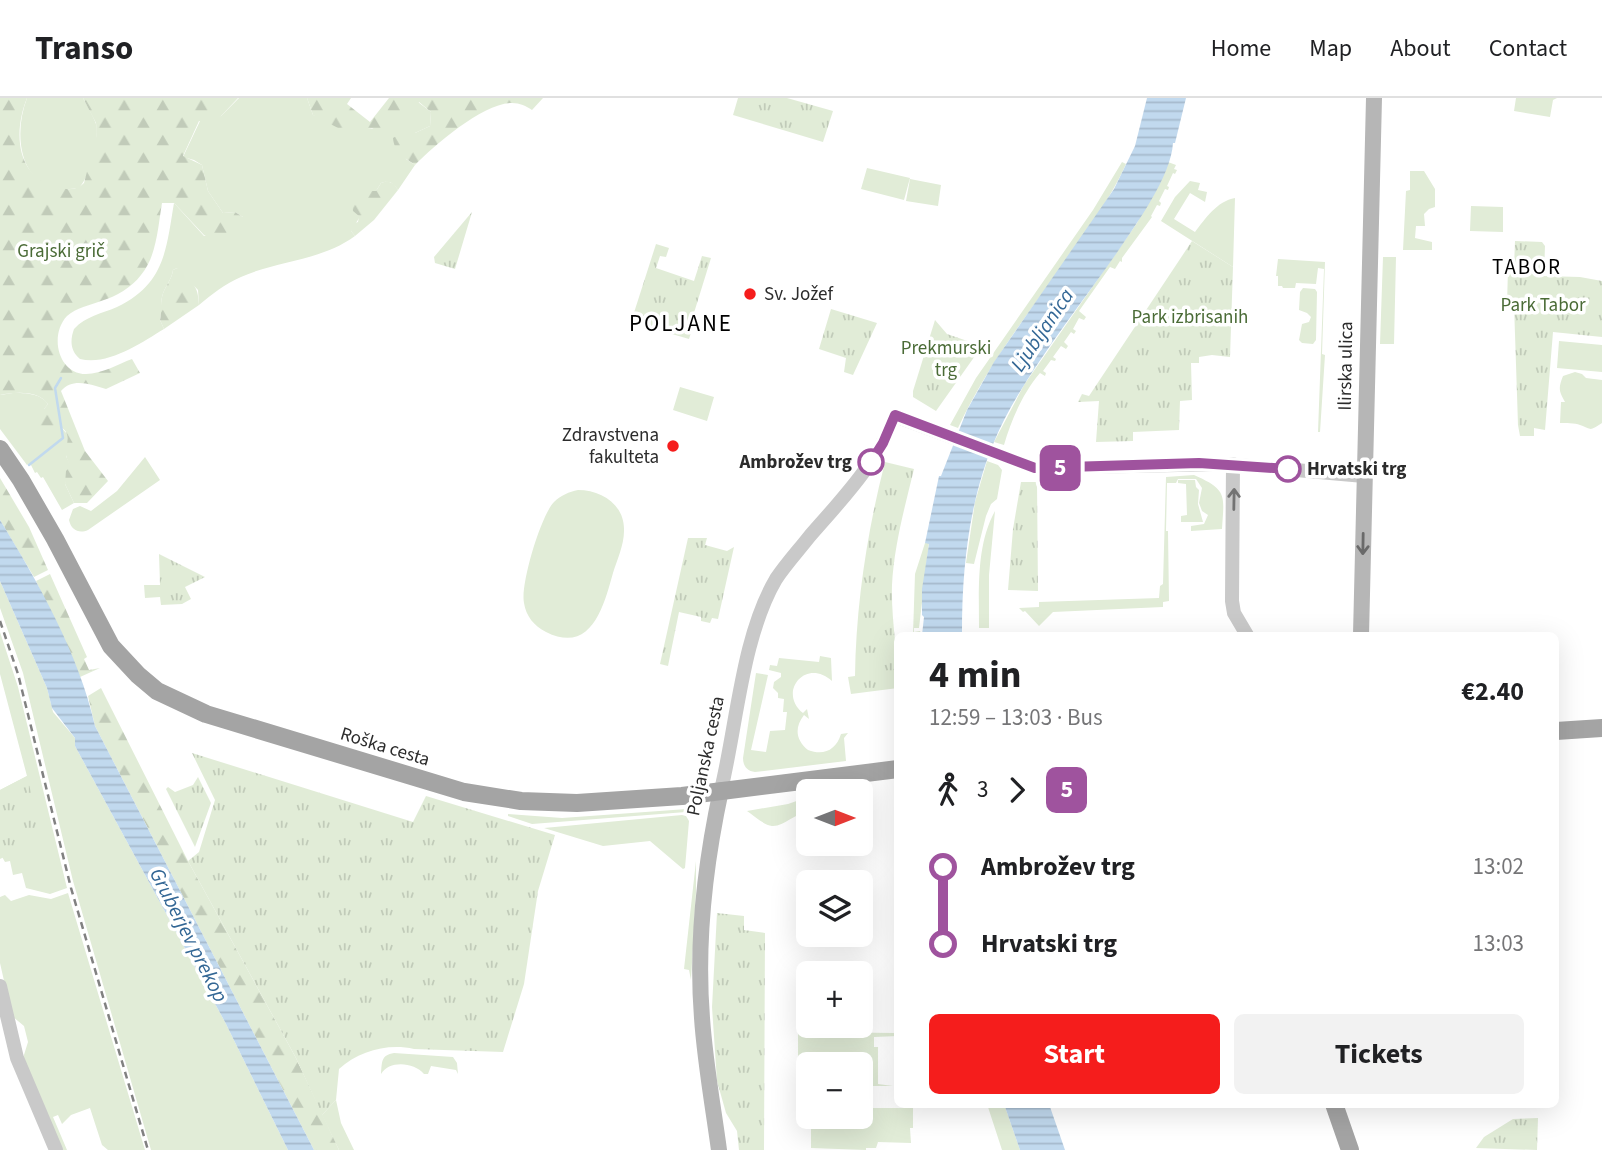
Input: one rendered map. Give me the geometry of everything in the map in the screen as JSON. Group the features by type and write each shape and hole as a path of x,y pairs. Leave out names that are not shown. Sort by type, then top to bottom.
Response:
{"main road":[{"name":"Ilirska ulica","path":"1361,632 1374,98"},
{"name":"Roška cesta","path":"0,449 55,539 111,646 138,675 168,697 223,719 476,795 521,801 577,803 682,796 894,769"},
{"path":"1559,731 1602,728"},
{"name":"Poljanska cesta","path":"719,1150 707,1074 701,1011 701,974 705,893 711,839 721,790"},
{"path":"1335,1108 1350,1150"}],"street":[{"name":"Poljanska cesta","path":"721,790 750,649 768,595 789,561 872,461 895,415 1028,466 1042,468 1175,463 1233,464"},
{"path":"1245,632 1236,618 1232,601 1233,464 1364,476"},
{"path":"0,986 17,1058 56,1150"}],"green space":[{"name":"Grajski grič","path":"0,98 27,98 20,125 22,152 26,164 34,175 45,183 69,189 84,183 97,134 96,123 83,98 238,98 210,124 199,121 183,156 202,165 208,191 223,213 235,212 243,217 244,225 239,232 229,231 218,239 204,235 174,203 162,203 154,250 141,275 118,294 71,313 58,333 59,352 63,361 76,372 92,374 132,359 140,373 106,389 77,383 61,391 85,451 108,481 87,503 74,503 65,484 66,471 70,467 66,455 67,433 61,427 49,433 34,423 37,412 48,404 32,394 0,395"},
{"path":"27,98 83,98 96,124 97,139 90,167 79,188 60,189 45,184 33,175 21,148 22,114"},
{"path":"239,98 307,98 313,115 372,129 418,102 431,112 430,126 415,133 401,133 406,159 415,165 398,190 391,183 381,183 351,231 355,236 328,251 241,277 199,305 198,290 177,268 173,270 162,297 160,320 164,329 113,356 80,359 72,345 74,329 89,318 133,298 145,288 154,276 165,250 174,203 204,236 243,217 235,212 223,213 208,191 202,165 183,157 200,121 221,116"},
{"path":"307,98 351,98 347,104 370,122 389,98 543,98 532,110 512,103 487,110 447,137 415,165 398,151 393,138 401,133 415,133 430,126 431,112 419,102 411,116 396,128 340,129 313,115"},
{"path":"738,98 787,98 833,111 823,142 733,115"},
{"path":"1516,98 1557,98 1553,100 1550,117 1514,111"},
{"path":"1122,162 1126,164 1093,222 996,360 958,428 950,425 976,378 1093,210"},
{"path":"1168,162 1176,165 1174,169 1177,170 1167,186 1168,190 1165,189 1159,201 1160,206 1157,205 1122,262 1120,261 1115,269 1110,267 1079,311 1086,317 1084,320 1079,318 1073,329 1076,331 1074,334 1071,332 1064,342 1068,346 1066,349 1061,346 1053,357 1055,361 1051,360 1043,371 1045,376 1040,373 1028,389 1004,445 994,442 1024,385 1137,223"},
{"path":"867,168 910,178 904,200 861,189"},
{"path":"1410,171 1424,171 1435,189 1435,207 1424,214 1425,226 1416,226 1415,238 1432,242 1432,250 1403,250 1406,191 1410,190"},
{"path":"910,179 941,185 938,206 906,201"},
{"path":"387,181 394,184 398,190 374,220 355,236 351,231 352,224 358,222 359,216 353,211 352,203 365,191 376,191 381,183"},
{"path":"1190,181 1200,183 1198,190 1207,192 1205,202 1190,193 1174,219 1195,232 1217,207 1235,198 1233,267 1161,221 1175,197"},
{"path":"1471,206 1503,207 1503,232 1470,231"},
{"path":"472,212 455,269 435,263 434,257"},
{"name":"Park izbrisanih","path":"1192,241 1233,267 1230,357 1199,357 1199,363 1191,363 1192,400 1180,401 1179,430 1133,432 1133,441 1096,442 1099,401 1078,402 1082,394 1089,396"},
{"name":"Park Tabor","path":"1515,241 1542,242 1545,246 1544,276 1602,281 1602,337 1553,332 1545,430 1534,428 1534,436 1520,436 1518,425 1514,304 1507,304 1508,269 1514,268"},
{"path":"656,244 669,248 666,257 660,256 656,268 694,281 702,256 711,258 693,316 695,320 689,339 631,322"},
{"path":"1383,257 1396,257 1394,344 1380,344"},
{"path":"1278,259 1325,262 1322,354 1325,355 1320,432 1324,269 1318,268 1316,284 1296,283 1295,288 1283,288 1278,286 1276,276"},
{"path":"173,270 183,270 194,285 199,305 164,329 160,320 162,297"},
{"path":"1303,288 1315,289 1317,292 1316,340 1313,344 1299,340 1302,324 1309,322 1311,317 1299,310 1300,292"},
{"path":"831,309 877,323 853,375 844,372 846,358 819,349"},
{"name":"Prekmurski trg","path":"935,320 947,334 982,346 936,411 913,397"},
{"path":"1559,341 1602,345 1602,372 1557,368"},
{"path":"1575,372 1586,378 1602,380 1602,423 1593,428 1560,423 1561,402 1565,402 1560,390 1561,380 1563,376"},
{"path":"680,387 714,397 707,421 673,410"},
{"path":"32,394 45,400 48,404 44,409 69,436 66,456 71,467 65,484 74,503 62,510 43,477 35,473 30,463 27,465 0,429 0,395"},
{"path":"145,457 160,480 88,530 82,532 74,529 69,520 73,509 80,506 91,511 117,491"},
{"path":"987,461 998,465 1002,470 997,499 991,504 986,516 974,564 966,563 975,502"},
{"name":"Ambrožev trg","path":"885,462 914,469 893,570 894,689 851,694 848,677 855,676 858,622 873,515"},
{"path":"1194,475 1213,485 1222,495 1222,529 1191,531 1191,526 1204,524 1208,515 1202,511 1199,503 1202,488 1196,479 1178,479 1176,483 1167,483 1169,601 1163,602 1163,607 1053,612 1039,626 1019,608 1039,607 1039,602 1159,598 1160,586 1163,584 1166,477"},
{"path":"0,478 29,527 48,570 34,577 0,520"},
{"path":"1178,480 1195,480 1203,522 1181,522 1181,516 1187,515 1186,484 1178,483"},
{"path":"1021,482 1037,482 1038,591 1008,590 1013,529"},
{"path":"578,490 603,496 616,507 621,514 624,536 600,612 585,632 575,637 562,637 546,632 534,624 524,603 525,581 549,509 559,497"},
{"path":"995,511 989,575 989,628 979,628 979,583 984,538"},
{"path":"688,538 707,538 705,545 727,551 734,547 718,619 712,618 710,623 701,621 701,617 679,612 668,666 660,664"},
{"path":"925,543 929,543 919,628 914,628 913,632 915,574"},
{"path":"159,554 205,577 185,587 191,599 182,604 161,605 160,597 145,598 144,585 160,585"},
{"path":"50,574 87,657 84,659 89,670 100,668 80,677 36,581"},
{"path":"0,581 47,688 53,712 75,738 75,746 225,1022 288,1150 151,1150 73,881 23,673 0,608"},
{"path":"0,632 18,687 67,888 50,894 26,888 22,873 13,875 10,861 5,862 1,855 0,790 27,776 0,674"},
{"path":"820,656 831,658 832,681 813,673 798,680 793,696 803,713 807,709 809,719 804,715 798,734 808,750 824,752 833,748 841,734 848,733 844,738 846,761 755,772 748,769 743,758 756,673 768,675 751,750 766,752 770,731 785,730 787,712 783,712 784,699 778,698 778,693 773,688 781,673 769,670 770,665 777,666 779,658 819,662"},
{"path":"101,688 188,861 296,1058 339,1150 314,1150 95,726 88,696"},
{"path":"192,753 413,822 426,796 555,835 538,891 524,984 503,1052 394,1047 365,1053 339,1069 336,1100 322,1115 296,1058 188,861 199,852 215,800"},
{"path":"27,776 42,839 0,859 0,790"},
{"path":"198,777 211,803 195,847 166,789 168,787 175,792 193,785"},
{"path":"796,801 796,816 776,826 766,824 747,811"},
{"path":"687,809 686,812 532,824 508,816 562,818"},
{"path":"682,815 689,821 683,869 650,841 603,846 544,828"},
{"path":"696,861 691,980 689,970 684,969"},
{"path":"68,893 145,1150 108,1150 102,1145 90,1108 71,1115 62,1124 58,1115 53,1117 67,1150 62,1150 23,1058 28,1042 24,1026 12,1016 0,963 0,897 5,895 11,901 29,895 51,899"},
{"path":"717,913 744,916 744,930 765,933 764,1150 739,1150 737,1131 726,1113 717,1081 712,1007"},
{"path":"873,1033 894,1033 894,1036 874,1037 874,1047 878,1047 878,1084 893,1086 873,1086 873,1052 798,1052 798,1038 873,1038"},
{"path":"394,1053 453,1057 457,1063 458,1074 456,1070 431,1066 428,1074 424,1074 414,1067 402,1064 390,1066 381,1074 384,1057"},
{"path":"336,1100 341,1123 354,1150 339,1150 322,1115"},
{"path":"873,1108 913,1108 911,1143 878,1142 876,1148 866,1150 811,1148 811,1129 873,1129"},
{"path":"988,1108 1005,1108 1020,1150 1002,1150"},
{"path":"1538,1118 1537,1150 1476,1148 1484,1137 1513,1119"}],"water":[{"name":"Ljubljanica","path":"1147,98 1186,98 1171,156 1151,200 1035,368 998,433 978,488 972,516 964,574 962,632 922,632 922,589 929,544 925,543 939,476 967,410 994,362 1114,189 1135,146"},
{"name":"Gruberjev prekop","path":"0,520 56,619 79,672 95,726 314,1150 288,1150 225,1022 75,746 75,738 52,708 47,688 0,581"},
{"path":"1005,1108 1050,1108 1065,1150 1020,1150"}],"waterway":[{"path":"29,465 63,438 55,388 61,378"}],"railway":[{"path":"0,621 18,674 71,888 148,1150"}],"bus line":[{"name":"5","path":"871,462 895,415 1035,468 1199,463 1288,469"}],"place":[{"name":"Sv. Jožef","path":"750,294"},
{"name":"Zdravstvena fakulteta","path":"673,446"},
{"name":"Ambrožev trg","path":"871,462"},
{"name":"Hrvatski trg","path":"1288,469"}],"district":[{"name":"TABOR","path":"1527,267"},
{"name":"POLJANE","path":"681,323"}]}
